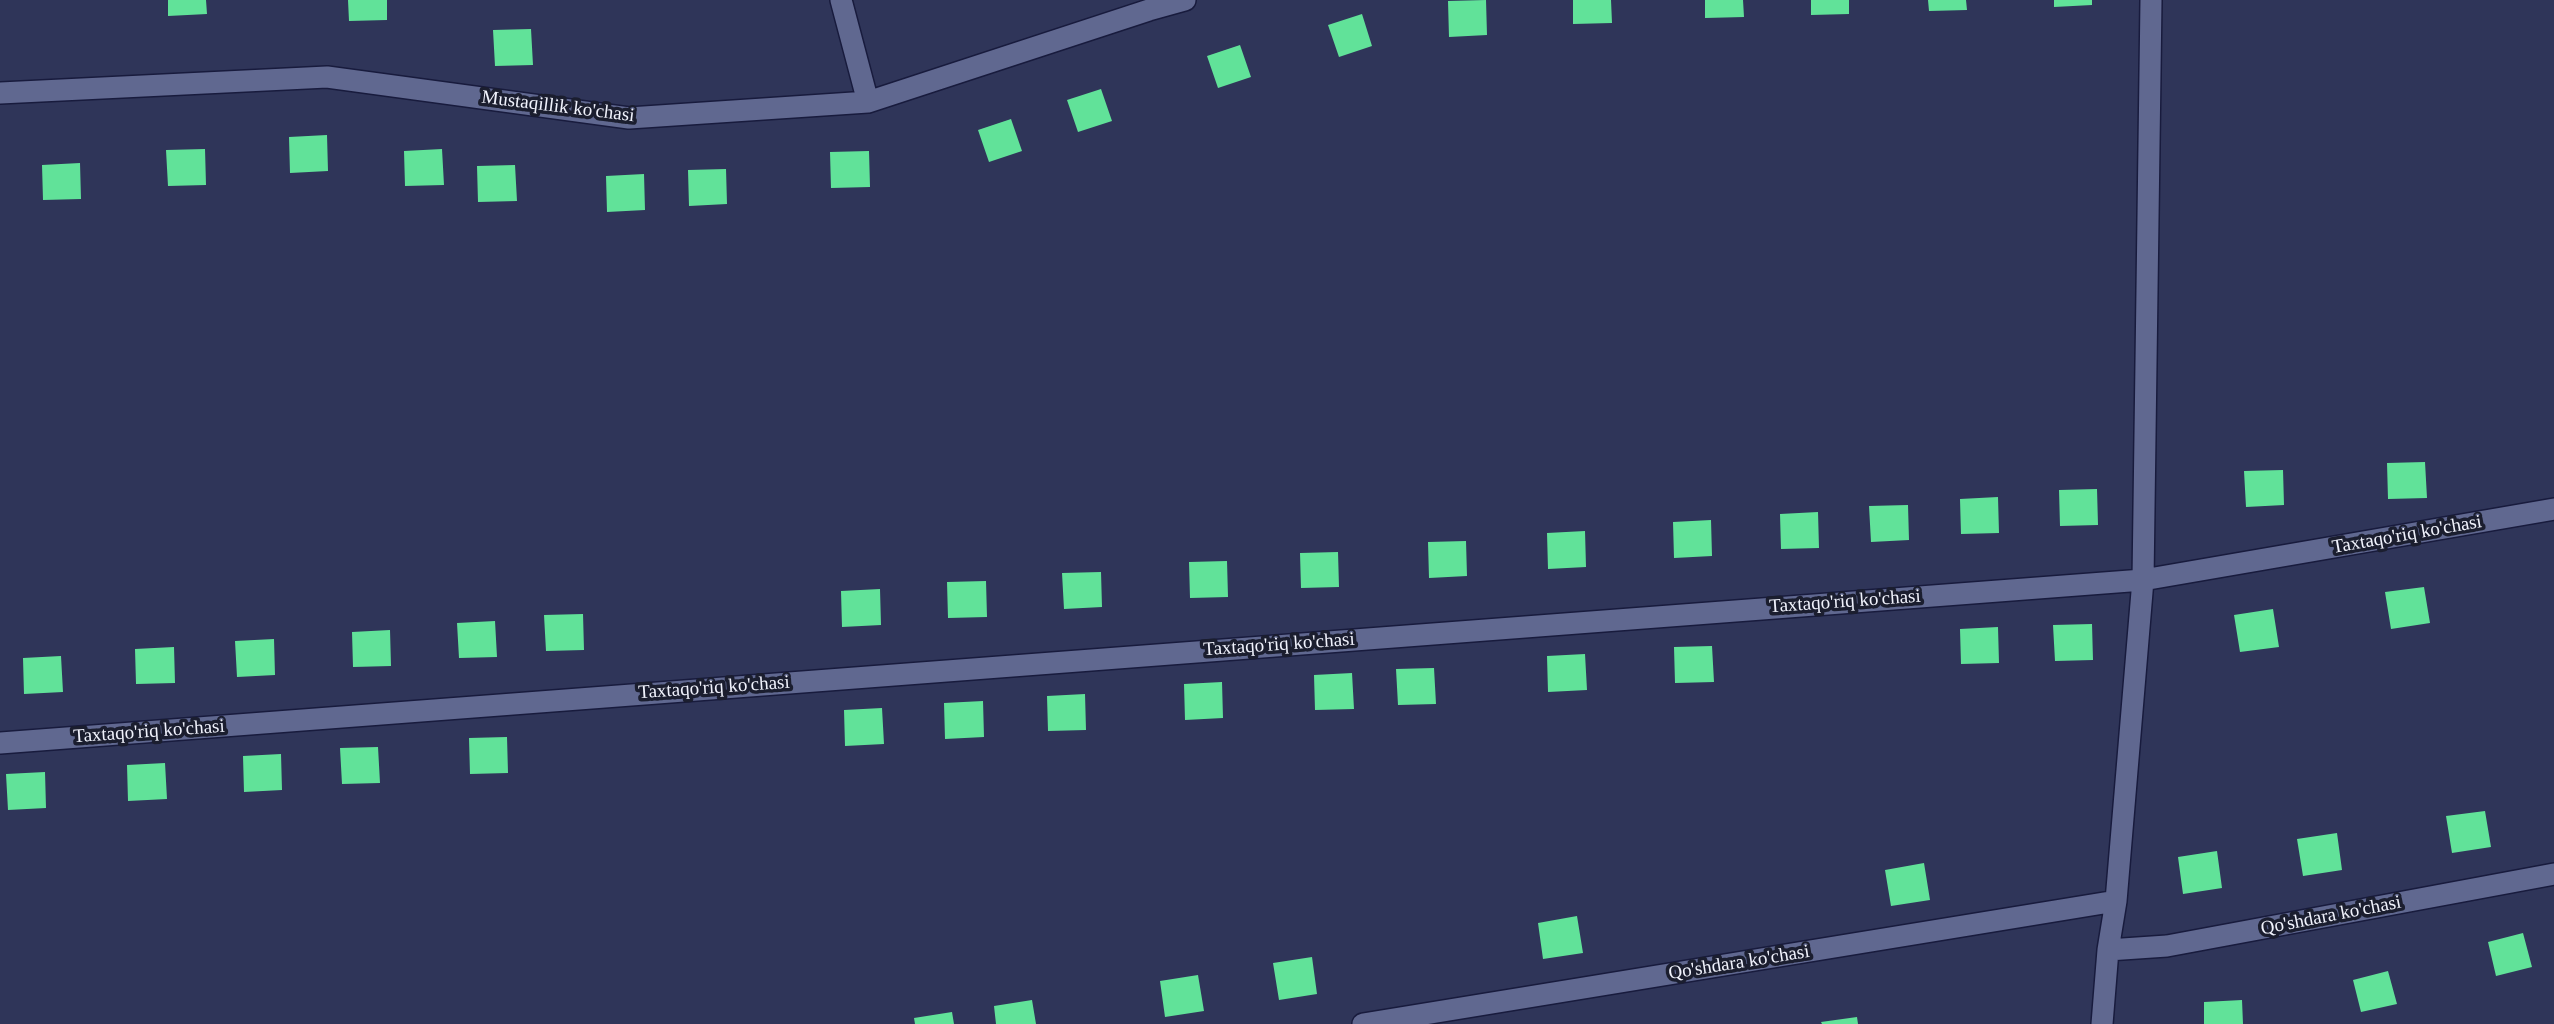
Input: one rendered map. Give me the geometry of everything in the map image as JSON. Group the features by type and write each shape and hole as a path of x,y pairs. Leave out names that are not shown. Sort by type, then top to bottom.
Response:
{"street":[{"path":"841,0 868,102"},
{"name":"Mustaqillik ko'chasi","path":"0,93 327,77 629,118 868,102 1149,9 1185,0"},
{"path":"2102,1024 2108,950 2116,901 2143,580 2151,0"},
{"name":"Taxtaqo'riq ko'chasi","path":"0,743 2143,580 2554,509"},
{"name":"Qo'shdara ko'chasi","path":"2108,950 2167,946 2554,874"},
{"name":"Qo'shdara ko'chasi","path":"1363,1024 2116,901"}],"building":[{"path":"168,0 206,0 207,14 168,16"},
{"path":"348,0 387,0 387,20 349,21"},
{"path":"1486,0 1487,35 1449,37 1448,1"},
{"path":"1573,0 1611,0 1612,23 1573,24"},
{"path":"1705,0 1743,0 1744,17 1705,18"},
{"path":"1811,0 1849,0 1849,14 1811,15"},
{"path":"1928,0 1966,0 1967,10 1929,11"},
{"path":"2054,0 2092,0 2092,5 2054,7"},
{"path":"1362,14 1372,46 1339,57 1328,25"},
{"path":"531,29 533,65 495,66 493,30"},
{"path":"1240,45 1251,77 1218,88 1207,56"},
{"path":"1101,89 1112,121 1078,132 1067,100"},
{"path":"1011,119 1022,151 989,162 978,130"},
{"path":"327,135 328,171 290,173 289,137"},
{"path":"205,149 206,185 168,186 166,150"},
{"path":"442,149 444,185 405,186 404,151"},
{"path":"869,151 870,187 831,188 830,152"},
{"path":"80,163 81,199 43,200 42,165"},
{"path":"515,165 517,201 478,202 477,166"},
{"path":"726,169 727,204 689,206 688,170"},
{"path":"644,174 645,210 607,212 606,176"},
{"path":"2425,462 2427,498 2388,499 2387,463"},
{"path":"2283,470 2284,505 2246,507 2244,471"},
{"path":"2097,489 2098,525 2060,526 2059,490"},
{"path":"1998,497 1999,533 1961,534 1960,499"},
{"path":"1908,505 1909,540 1871,542 1869,506"},
{"path":"1818,512 1819,548 1781,549 1780,514"},
{"path":"1711,520 1712,556 1674,558 1673,522"},
{"path":"1585,531 1586,567 1548,569 1547,533"},
{"path":"1466,541 1467,576 1429,578 1428,542"},
{"path":"1338,552 1339,587 1301,588 1300,553"},
{"path":"1227,561 1228,597 1190,598 1189,562"},
{"path":"1101,572 1102,607 1064,609 1062,573"},
{"path":"986,581 987,617 948,618 947,582"},
{"path":"2424,587 2430,623 2391,629 2385,592"},
{"path":"880,589 881,625 842,627 841,591"},
{"path":"2273,609 2279,647 2240,652 2234,615"},
{"path":"583,614 584,650 546,651 544,615"},
{"path":"495,621 497,657 459,658 457,623"},
{"path":"2092,624 2093,660 2055,661 2053,625"},
{"path":"1998,627 1999,663 1961,664 1960,629"},
{"path":"390,630 391,666 353,667 352,632"},
{"path":"274,639 275,675 237,677 235,641"},
{"path":"1712,646 1714,682 1675,683 1674,647"},
{"path":"174,647 175,683 136,684 135,649"},
{"path":"1585,654 1587,690 1548,692 1547,656"},
{"path":"61,656 63,692 24,694 23,658"},
{"path":"1434,668 1436,704 1398,705 1396,669"},
{"path":"1352,673 1354,709 1315,710 1314,675"},
{"path":"1222,682 1223,718 1185,720 1184,684"},
{"path":"1085,694 1086,730 1048,731 1047,696"},
{"path":"983,701 984,737 945,739 944,703"},
{"path":"882,708 884,744 845,746 844,710"},
{"path":"507,737 508,773 470,774 469,738"},
{"path":"378,747 380,783 342,784 340,748"},
{"path":"281,754 282,790 244,792 243,756"},
{"path":"165,763 167,799 128,801 127,765"},
{"path":"45,772 46,808 8,810 6,774"},
{"path":"2485,811 2491,847 2452,853 2446,816"},
{"path":"2337,833 2342,870 2303,876 2297,839"},
{"path":"2217,851 2222,888 2183,894 2178,857"},
{"path":"1924,863 1930,900 1891,906 1885,870"},
{"path":"1577,916 1583,953 1543,959 1538,923"},
{"path":"2523,933 2532,967 2496,976 2488,942"},
{"path":"1312,957 1317,994 1279,1000 1273,963"},
{"path":"2388,971 2397,1004 2361,1012 2353,980"},
{"path":"1198,975 1204,1011 1165,1017 1160,981"},
{"path":"1032,1000 1036,1024 996,1024 994,1006"},
{"path":"2242,1000 2243,1024 2204,1024 2204,1002"},
{"path":"952,1012 954,1024 915,1024 914,1018"},
{"path":"1857,1017 1858,1024 1821,1022"}]}
